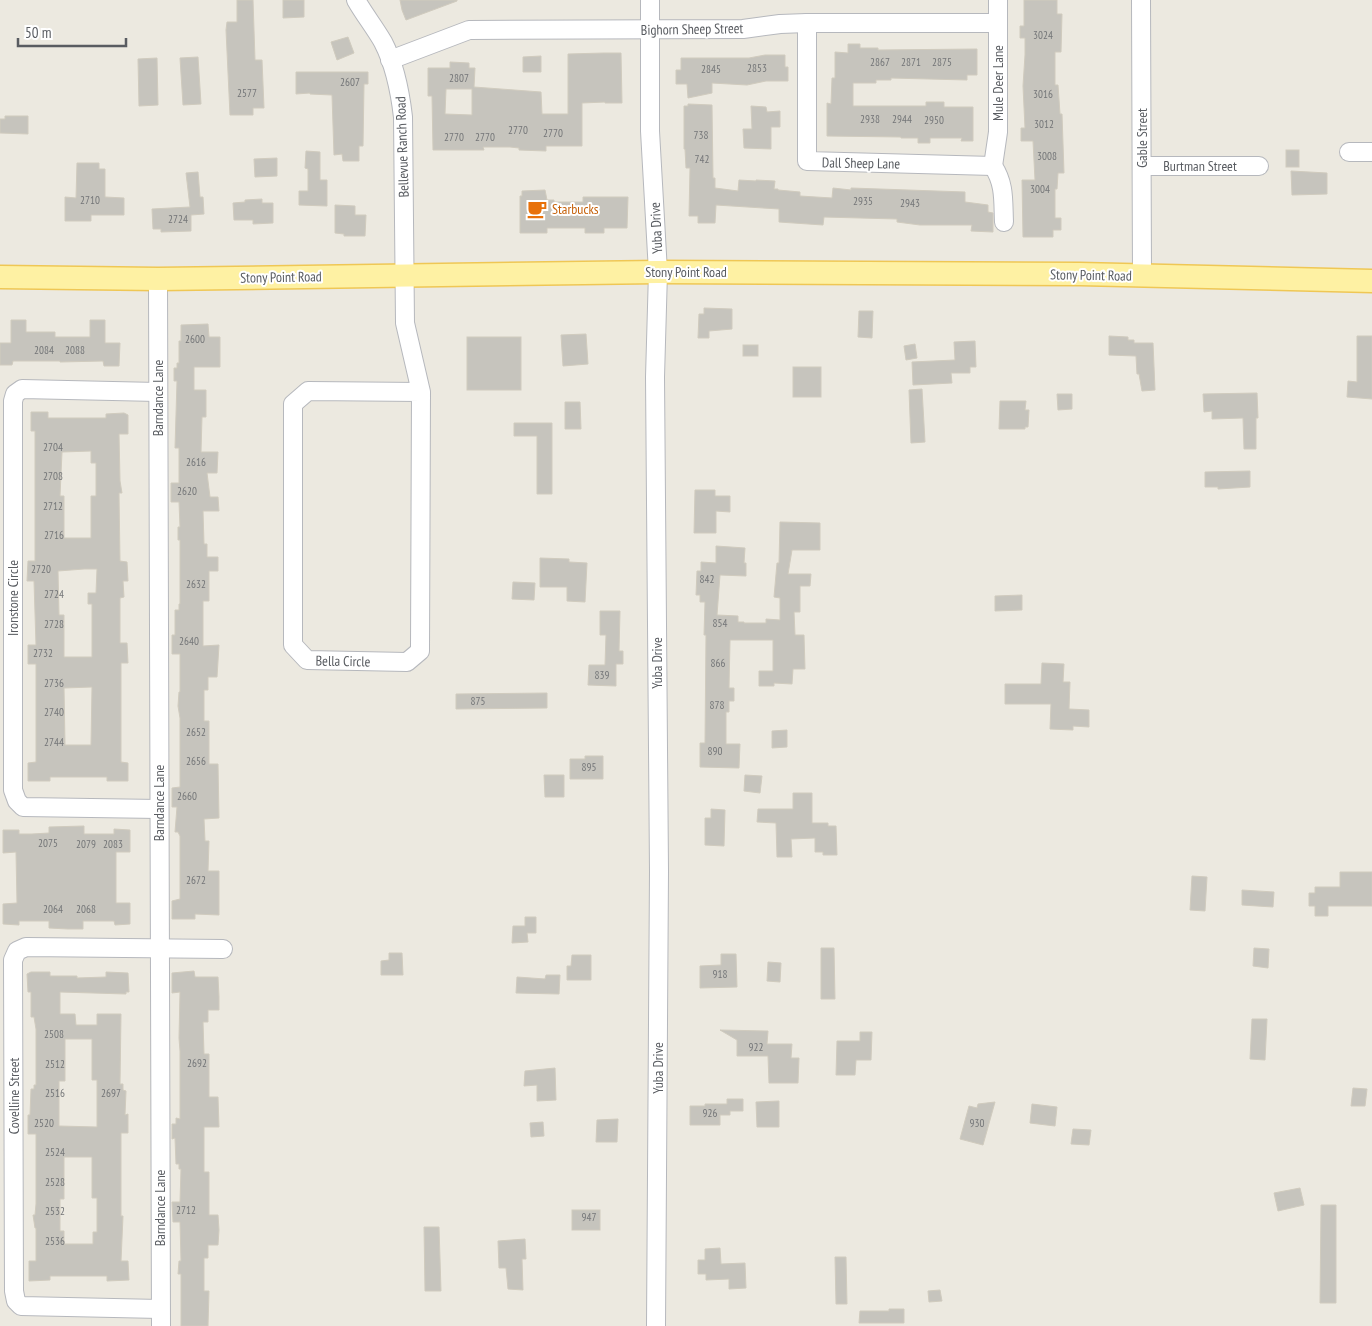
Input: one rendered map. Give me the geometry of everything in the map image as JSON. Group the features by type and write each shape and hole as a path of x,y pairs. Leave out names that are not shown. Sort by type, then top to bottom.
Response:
{"main road":[{"name":"Stony Point Road","path":"0,277 158,279 658,272 1142,276 1372,282"}],"street":[{"name":"Bellevue Ranch Road","path":"356,0 383,43 399,89 403,117 404,275"},
{"name":"Yuba Drive","path":"650,0 650,131 658,272 655,377 659,871 656,1326"},
{"name":"Mule Deer Lane","path":"993,166 998,132 998,0"},
{"name":"Gable Street","path":"1142,0 1142,276"},
{"name":"Bighorn Sheep Street","path":"390,60 469,30 742,29 780,24 998,23"},
{"name":"Dall Sheep Lane","path":"807,24 807,161 993,166"},
{"path":"1349,152 1372,152"},
{"path":"993,166 1002,186 1004,222"},
{"name":"Burtman Street","path":"1142,166 1259,166"},
{"name":"Bella Circle","path":"404,275 405,323 421,392 420,651 407,662 307,660 293,645 294,404 308,391 421,392"},
{"name":"Barndance Lane","path":"158,279 160,1317"},
{"name":"Ironstone Circle","path":"158,392 22,389 15,394 13,401 13,790 17,801 23,807 159,809"},
{"name":"Covelline Street","path":"160,1317 21,1306 16,1300 14,1291 13,960 18,951 26,947 223,949"}],"building":[{"path":"237,0 253,0 255,60 262,60 264,108 253,108 253,115 230,115 226,30 227,22 237,22"},
{"path":"283,0 304,0 304,17 283,18"},
{"path":"400,0 457,0 457,1 406,20"},
{"path":"1024,0 1057,0 1057,14 1062,14 1061,52 1055,52 1055,85 1058,85 1060,114 1062,114 1064,173 1058,173 1057,189 1055,189 1055,218 1061,218 1061,230 1053,230 1053,237 1023,237 1022,180 1035,180 1033,141 1021,141 1021,128 1025,128 1023,86 1025,38 1020,38 1020,26 1024,26"},
{"path":"348,37 354,53 337,60 331,42"},
{"path":"848,44 860,44 860,48 878,48 878,50 977,49 977,75 967,75 967,80 891,78 891,80 876,80 876,83 853,83 853,106 926,106 926,102 944,102 944,107 973,107 973,141 961,141 962,138 930,138 930,143 918,143 918,138 827,136 827,103 831,104 832,78 835,78 835,52 848,53"},
{"path":"621,53 622,103 582,103 582,146 546,146 546,151 519,150 519,148 510,147 483,147 484,150 433,150 432,96 428,96 428,68 450,68 450,62 469,63 469,68 475,68 474,87 541,92 542,114 568,114 568,54","holes":["446,89 472,89 472,115 445,114"]},
{"path":"765,55 785,55 785,67 788,67 788,81 766,81 747,85 712,83 712,93 688,98 687,84 676,84 676,70 681,70 681,58 749,58"},
{"path":"541,56 541,72 523,72 523,57"},
{"path":"198,57 201,104 183,105 180,58"},
{"path":"157,58 158,105 139,106 138,59"},
{"path":"296,72 368,72 368,84 364,84 363,146 359,146 359,161 343,161 342,154 334,155 332,95 296,94"},
{"path":"688,104 712,105 713,178 715,178 715,188 738,191 739,180 756,180 775,181 774,189 800,192 800,196 832,198 833,188 965,192 965,202 988,205 988,212 993,213 993,232 971,231 972,225 920,225 897,222 897,219 824,217 823,225 779,222 779,209 716,205 715,223 698,223 698,216 689,216 690,168 686,168 684,149 684,106 688,106"},
{"path":"751,106 766,107 767,112 780,111 780,127 771,127 771,149 744,148 743,129 752,129"},
{"path":"5,116 28,116 28,134 0,133 0,119 5,119"},
{"path":"1286,150 1299,150 1299,167 1286,167"},
{"path":"306,151 320,152 320,180 327,180 327,206 299,205 299,191 308,191 308,169 305,168"},
{"path":"277,158 277,176 255,177 254,159"},
{"path":"77,163 99,163 99,169 105,169 105,197 124,198 124,215 91,215 91,221 65,221 65,197 76,198"},
{"path":"1291,171 1327,173 1327,194 1292,195"},
{"path":"198,172 200,197 203,197 204,214 191,215 191,231 161,232 161,229 153,229 152,209 190,207 186,173"},
{"path":"545,190 547,200 554,200 554,202 583,202 583,197 628,197 627,228 604,228 604,233 585,233 585,228 547,228 547,233 520,233 520,196 522,196 522,191"},
{"path":"262,199 262,203 273,203 273,223 253,224 253,220 234,220 233,203"},
{"path":"335,205 355,206 355,215 366,215 365,236 344,236 344,234 335,233"},
{"path":"704,308 732,309 732,329 709,331 709,338 698,338 699,314 704,314"},
{"path":"859,311 873,311 872,338 858,337"},
{"path":"11,320 26,320 26,332 55,332 55,337 90,337 90,320 105,320 105,343 120,343 119,366 104,366 103,361 13,361 12,365 0,365 0,343 11,343"},
{"path":"208,324 209,337 220,337 220,367 194,367 194,390 206,390 206,417 202,417 201,452 218,452 217,473 207,473 210,497 218,497 219,511 203,511 204,544 207,544 207,557 218,557 218,571 209,571 209,601 203,601 203,646 219,645 217,677 208,677 208,690 204,690 204,721 209,721 209,764 218,764 219,818 204,819 205,841 209,841 208,871 219,871 219,915 195,914 195,919 172,919 172,901 180,899 180,836 178,832 175,832 177,807 172,807 172,788 180,787 180,718 178,706 180,654 172,654 172,635 175,635 175,610 179,610 180,604 179,502 171,502 171,483 179,483 179,448 175,448 177,381 174,381 174,368 177,368 177,363 179,363 181,325"},
{"path":"586,334 588,364 563,366 561,335"},
{"path":"1109,336 1128,337 1128,340 1134,340 1134,343 1153,343 1155,390 1142,391 1139,374 1137,374 1136,356 1109,355"},
{"path":"1357,336 1372,336 1372,399 1347,397 1348,381 1357,382"},
{"path":"467,337 521,337 521,390 467,390"},
{"path":"975,341 976,367 970,367 970,373 951,373 952,383 913,385 912,362 955,360 954,342"},
{"path":"915,344 917,358 906,360 904,346"},
{"path":"743,345 758,345 758,356 743,356"},
{"path":"793,367 821,367 821,397 793,397"},
{"path":"922,389 925,442 911,443 909,390"},
{"path":"1257,393 1256,449 1244,449 1243,418 1212,419 1212,411 1204,412 1203,394"},
{"path":"1057,394 1072,394 1072,409 1058,410"},
{"path":"1000,401 1026,401 1025,410 1029,410 1028,427 1025,427 1025,429 999,429"},
{"path":"565,402 580,402 581,429 565,429"},
{"path":"31,412 48,412 48,418 106,418 106,414 124,413 128,415 128,434 119,434 122,493 119,493 120,561 127,562 128,581 123,581 124,597 120,598 120,643 127,643 128,663 121,663 121,762 128,763 128,781 107,781 107,777 50,777 50,781 28,781 28,763 36,762 36,664 28,664 28,645 36,645 34,581 27,581 28,561 35,561 35,431 31,431","holes":["91,451 91,463 96,463 96,496 91,496 91,538 64,538 64,496 60,496 62,452","97,569 96,593 88,593 88,604 92,604 92,657 64,657 64,615 59,615 58,571","92,687 91,745 65,745 64,688"]},
{"path":"514,423 552,423 552,494 537,494 537,436 514,436"},
{"path":"1250,471 1250,487 1218,489 1218,487 1205,487 1205,472"},
{"path":"695,490 715,490 715,496 730,496 730,512 716,511 716,533 694,533"},
{"path":"780,522 820,523 820,550 792,550 788,574 811,574 810,586 800,586 800,612 794,612 795,635 804,635 805,669 793,669 792,684 774,683 774,686 759,686 759,671 773,671 773,640 730,640 729,688 734,688 734,701 729,701 729,712 726,712 726,744 740,744 739,768 700,767 700,743 705,743 706,635 704,635 705,602 700,602 700,595 696,595 697,571 701,571 701,562 716,563 716,546 745,548 744,563 746,563 746,576 720,575 717,615 738,616 738,622 744,623 766,623 766,619 780,620 780,598 774,597 777,563 779,563"},
{"path":"540,558 569,559 569,562 587,563 585,602 567,601 567,587 540,587"},
{"path":"513,582 535,583 534,600 512,599"},
{"path":"1022,595 1022,610 995,611 995,596"},
{"path":"600,611 620,611 619,651 623,651 623,664 616,664 616,686 588,685 589,665 605,665 606,635 600,635"},
{"path":"1042,663 1064,664 1063,682 1070,682 1069,709 1089,710 1089,727 1073,726 1073,730 1050,729 1051,704 1005,704 1005,684 1041,684"},
{"path":"547,693 547,708 456,709 456,694"},
{"path":"787,730 787,747 772,748 772,731"},
{"path":"585,756 603,756 603,779 570,779 570,759 585,759"},
{"path":"544,775 564,775 564,797 545,797"},
{"path":"745,775 762,776 760,793 744,791"},
{"path":"793,793 812,793 812,823 828,823 828,826 836,826 837,855 823,855 823,852 815,852 815,838 791,839 792,857 777,857 776,823 757,822 758,809 793,809"},
{"path":"711,809 725,810 724,846 705,845 705,818 711,818"},
{"path":"84,826 84,834 114,834 114,829 130,830 130,852 116,852 116,903 130,903 130,924 115,925 114,921 83,921 83,929 68,929 49,928 49,921 19,921 19,925 3,924 3,904 17,903 16,852 3,853 3,830 19,830 19,834 32,834 49,833 49,827"},
{"path":"1340,872 1372,872 1372,906 1328,906 1328,916 1315,916 1315,906 1309,906 1309,893 1315,893 1315,887 1340,887"},
{"path":"1192,876 1207,877 1205,911 1190,910"},
{"path":"1242,890 1274,892 1273,907 1242,905"},
{"path":"525,917 536,917 536,933 527,933 528,942 512,943 513,926 525,926"},
{"path":"821,948 834,948 835,999 821,999"},
{"path":"1254,948 1269,949 1268,968 1253,966"},
{"path":"389,953 402,953 403,975 381,975 381,961 389,960"},
{"path":"721,954 736,954 737,987 700,988 700,966 721,965"},
{"path":"572,955 591,955 591,980 567,980 567,966 571,966"},
{"path":"768,962 781,963 780,982 767,981"},
{"path":"194,971 195,977 218,977 219,997 219,1010 208,1010 208,1022 203,1022 204,1054 209,1054 209,1097 218,1097 219,1127 204,1127 204,1172 209,1172 209,1215 218,1215 219,1230 218,1245 208,1245 208,1258 204,1258 204,1291 209,1291 208,1326 181,1326 181,1274 178,1274 179,1261 181,1261 180,1222 173,1222 172,1202 180,1202 181,1169 179,1169 179,1164 176,1164 175,1138 172,1139 172,1124 176,1124 176,1118 180,1119 180,992 172,993 172,973"},
{"path":"31,972 50,972 50,976 77,976 77,978 106,977 106,972 128,973 129,992 126,992 126,994 60,992 60,1014 75,1014 76,1025 97,1025 97,1014 121,1014 120,1084 123,1084 123,1090 126,1091 125,1115 128,1114 128,1133 121,1133 121,1216 123,1216 121,1261 128,1261 129,1280 107,1281 107,1276 50,1276 50,1280 29,1281 29,1261 36,1261 36,1228 33,1215 35,1215 36,1204 36,1134 28,1134 28,1115 30,1115 31,1089 34,1089 34,1085 36,1085 36,1029 34,1017 31,1017 31,992 28,992 27,974","holes":["65,1039 92,1039 92,1080 97,1080 97,1127 59,1126 59,1081 65,1081","64,1157 92,1157 92,1198 97,1198 97,1232 93,1232 93,1244 64,1244 64,1231 60,1231 60,1199 64,1199"]},
{"path":"546,975 560,975 559,994 516,993 517,977 545,979"},
{"path":"1252,1019 1267,1019 1265,1060 1250,1059"},
{"path":"720,1030 768,1031 767,1044 792,1044 791,1058 799,1058 798,1083 769,1083 768,1056 737,1056 737,1040"},
{"path":"860,1032 872,1032 871,1060 856,1060 855,1075 836,1075 837,1041 860,1041"},
{"path":"555,1068 556,1100 537,1101 537,1085 524,1086 525,1071"},
{"path":"1353,1088 1367,1089 1365,1106 1351,1106"},
{"path":"727,1099 743,1099 743,1111 730,1111 730,1115 720,1115 720,1125 690,1125 690,1106 727,1104"},
{"path":"779,1101 779,1127 757,1127 756,1102"},
{"path":"995,1102 983,1145 960,1139 969,1106 977,1108 978,1104"},
{"path":"1032,1104 1057,1107 1055,1126 1030,1123"},
{"path":"618,1119 617,1142 596,1142 597,1120"},
{"path":"543,1122 544,1136 531,1137 530,1123"},
{"path":"1073,1129 1091,1130 1089,1145 1071,1144"},
{"path":"1300,1188 1304,1205 1278,1211 1274,1193"},
{"path":"1321,1205 1336,1205 1336,1303 1320,1303"},
{"path":"572,1210 600,1210 600,1230 572,1230"},
{"path":"424,1227 439,1227 441,1291 425,1291"},
{"path":"525,1239 526,1259 522,1259 523,1290 508,1289 506,1268 499,1268 498,1241"},
{"path":"720,1248 721,1264 745,1263 746,1288 729,1289 729,1279 706,1280 706,1274 698,1274 698,1260 705,1260 705,1249"},
{"path":"835,1257 846,1257 847,1304 836,1304"},
{"path":"940,1290 942,1301 929,1302 928,1291"},
{"path":"889,1309 904,1309 904,1323 859,1323 860,1311 889,1311"}],"place":[{"name":"Starbucks","path":"537,209"}]}
